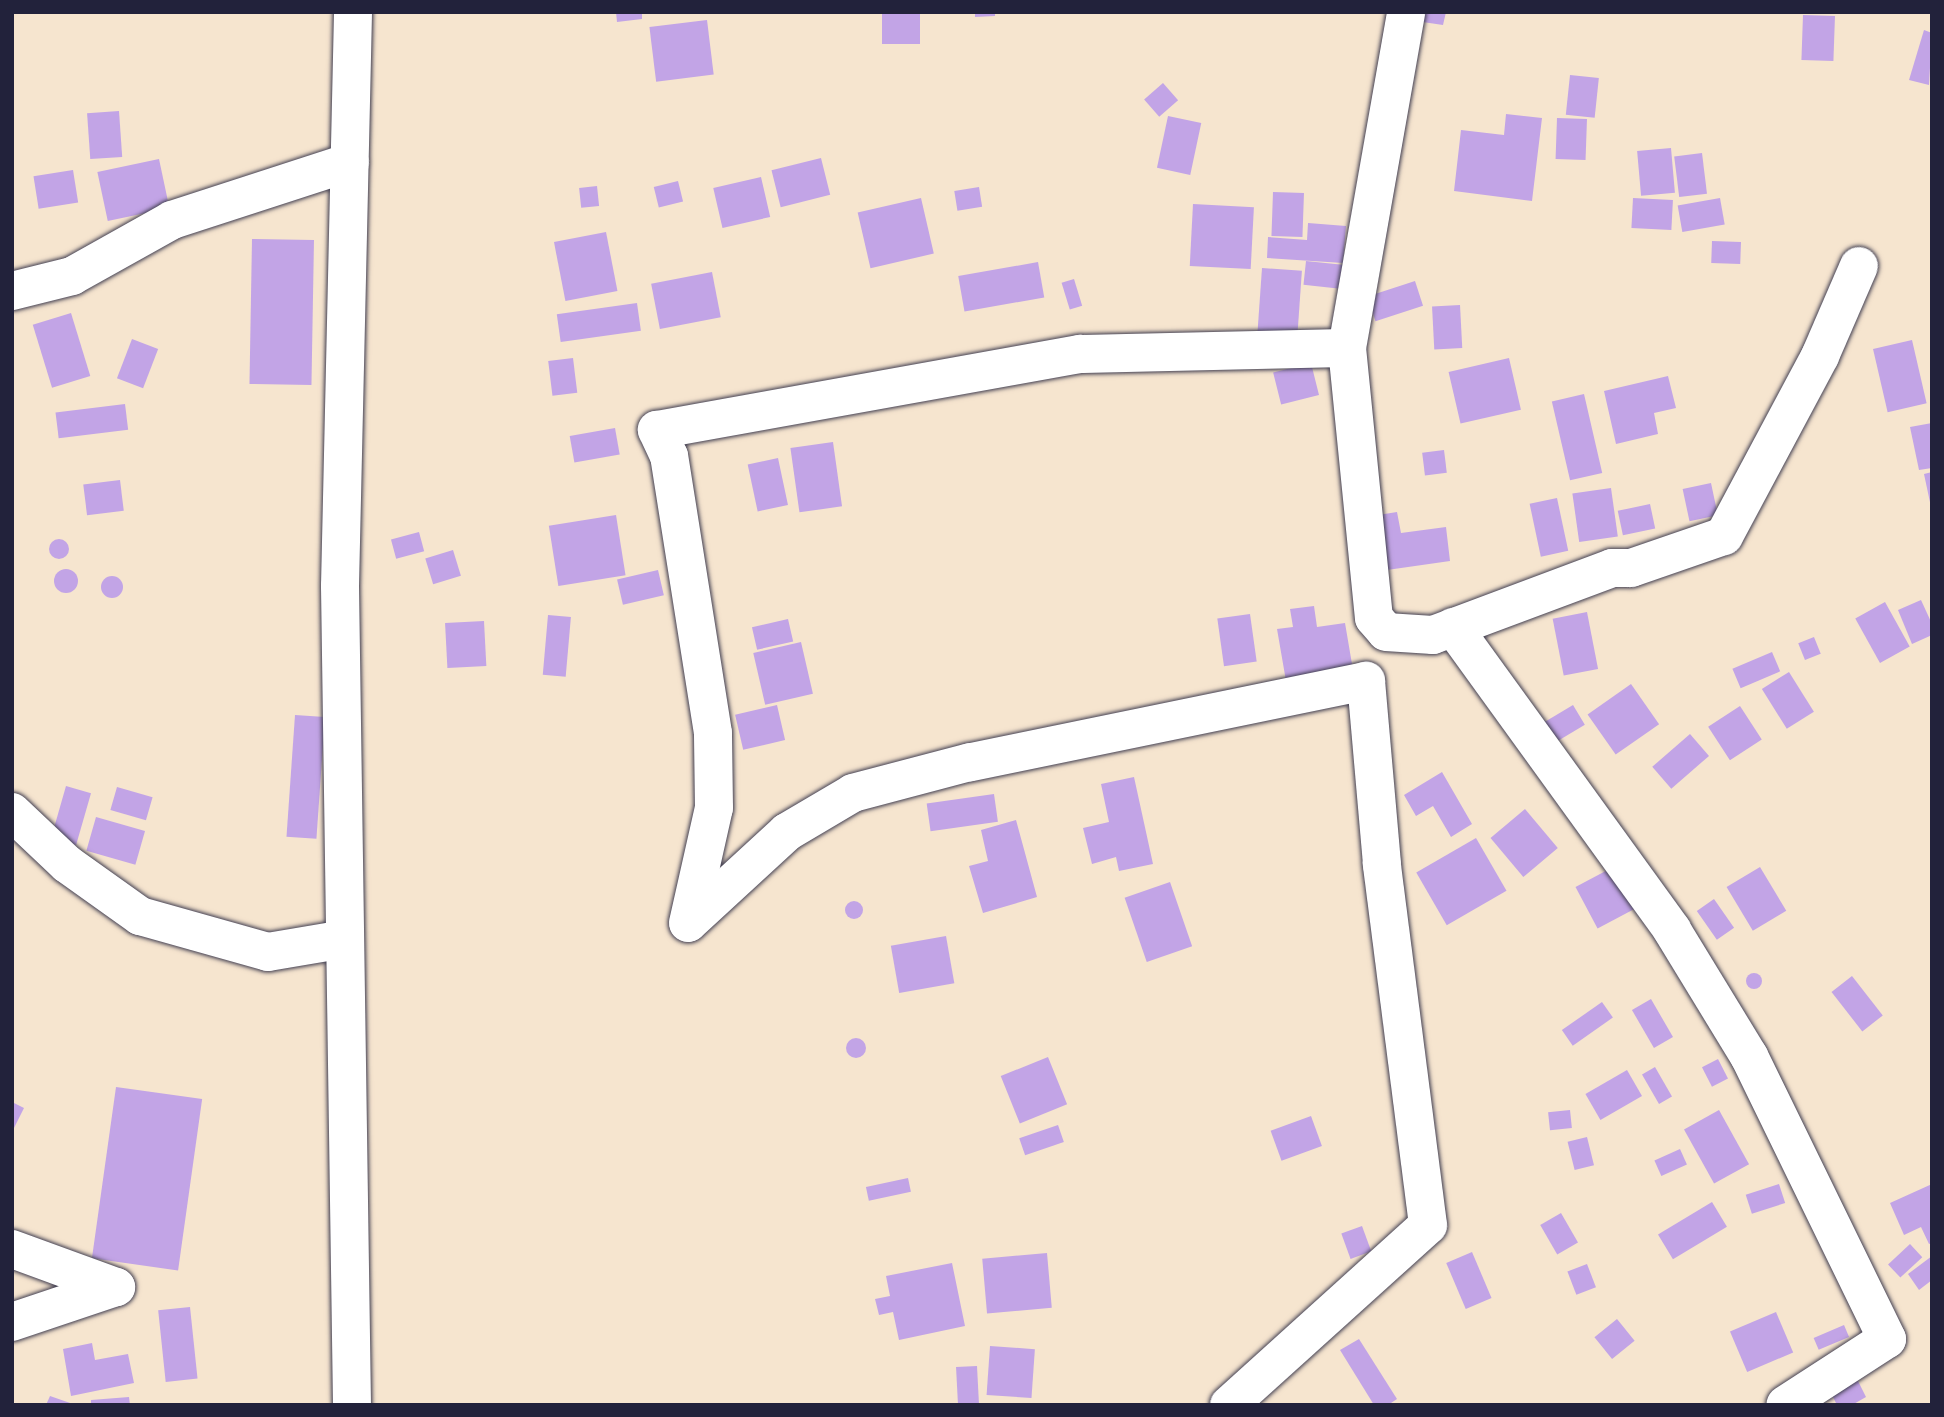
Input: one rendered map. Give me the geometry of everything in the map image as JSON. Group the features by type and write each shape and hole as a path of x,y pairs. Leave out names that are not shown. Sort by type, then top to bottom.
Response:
{"street":[{"path":"352,1405 341,586 353,12"},
{"path":"1406,12 1347,348 1374,618 1387,632 1433,635 1612,569 1631,568 1724,536 1820,356 1859,266"},
{"path":"12,291 72,275 172,220 350,162"},
{"path":"1229,1405 1428,1224 1382,864 1366,681 970,762 853,793 787,832 688,923 714,808 713,733 669,456 657,430 1080,354 1347,348"},
{"path":"1453,627 1672,930 1735,1033 1886,1339 1785,1405"},
{"path":"12,812 67,864 140,916 268,952 345,939"},
{"path":"12,1250 116,1287 12,1322"}],"building":[{"path":"616,12 642,12 642,19 617,22"},
{"path":"882,12 920,12 920,44 882,44"},
{"path":"975,12 995,12 995,16 975,17"},
{"path":"1417,12 1446,12 1443,25 1416,21"},
{"path":"1803,15 1835,16 1833,61 1801,60"},
{"path":"707,20 714,75 656,82 649,27"},
{"path":"1924,30 1932,33 1929,85 1909,80"},
{"path":"1570,75 1599,78 1595,118 1566,115"},
{"path":"1163,83 1178,100 1159,117 1144,99"},
{"path":"119,111 122,157 90,159 87,113"},
{"path":"1506,114 1542,118 1532,201 1454,191 1461,130 1504,135"},
{"path":"1168,116 1201,123 1190,175 1157,168"},
{"path":"1557,118 1587,119 1586,160 1556,159"},
{"path":"1671,148 1675,193 1641,196 1637,151"},
{"path":"1702,153 1707,194 1679,197 1674,156"},
{"path":"821,158 830,195 781,207 772,170"},
{"path":"159,159 169,208 108,221 97,172"},
{"path":"73,170 78,203 39,209 33,176"},
{"path":"761,177 770,217 722,228 713,188"},
{"path":"678,181 683,201 659,207 654,187"},
{"path":"597,186 599,206 581,208 579,188"},
{"path":"979,187 982,207 957,211 954,191"},
{"path":"1273,192 1304,193 1302,237 1271,236"},
{"path":"921,198 934,254 870,268 858,213"},
{"path":"1633,198 1673,200 1671,230 1631,228"},
{"path":"1720,198 1725,225 1682,232 1678,205"},
{"path":"1193,204 1254,207 1251,269 1190,266"},
{"path":"1308,223 1346,226 1343,263 1267,258 1268,237 1307,240"},
{"path":"606,232 617,291 565,301 554,242"},
{"path":"252,239 314,240 311,385 249,384"},
{"path":"1712,241 1741,242 1740,264 1711,263"},
{"path":"1306,261 1345,265 1342,289 1303,285"},
{"path":"1038,262 1044,297 964,312 958,276"},
{"path":"1262,268 1302,271 1297,338 1257,335"},
{"path":"712,272 721,317 660,329 651,284"},
{"path":"1074,279 1082,306 1070,310 1062,283"},
{"path":"1415,281 1423,306 1375,321 1367,296"},
{"path":"637,303 641,331 561,342 557,314"},
{"path":"1460,305 1462,348 1434,349 1432,306"},
{"path":"71,313 90,376 52,388 33,325"},
{"path":"132,339 158,349 143,388 117,378"},
{"path":"1912,340 1927,403 1888,412 1873,349"},
{"path":"573,358 577,393 552,396 548,361"},
{"path":"1509,358 1521,410 1461,424 1449,372"},
{"path":"1311,363 1319,395 1281,404 1273,372"},
{"path":"1668,376 1676,408 1654,413 1658,434 1616,444 1604,391"},
{"path":"1584,394 1602,473 1570,480 1552,401"},
{"path":"125,404 128,430 59,438 56,413"},
{"path":"1932,423 1932,468 1919,470 1910,427"},
{"path":"615,428 620,455 574,463 570,436"},
{"path":"833,442 842,506 799,512 790,448"},
{"path":"1444,450 1447,473 1425,476 1422,453"},
{"path":"778,458 788,505 758,511 748,464"},
{"path":"1932,472 1932,507 1931,507 1924,474"},
{"path":"120,480 124,511 87,515 83,485"},
{"path":"1711,483 1718,515 1689,521 1683,489"},
{"path":"1611,488 1618,537 1579,542 1572,493"},
{"path":"1557,498 1568,551 1541,557 1530,504"},
{"path":"1650,504 1655,528 1623,535 1618,511"},
{"path":"1397,512 1401,533 1446,527 1450,561 1380,571 1372,516"},
{"path":"616,515 626,575 558,586 549,526"},
{"path":"419,532 424,551 396,559 391,540"},
{"path":"59,539 66,542 69,549 66,556 59,559 52,556 49,549 52,542"},
{"path":"453,550 461,576 433,584 425,558"},
{"path":"66,569 74,573 78,581 74,589 66,593 58,589 54,581 58,573"},
{"path":"658,570 664,595 623,605 617,579"},
{"path":"112,576 122,583 123,587 116,597 112,598 102,591 101,587 108,577"},
{"path":"1921,600 1932,624 1932,635 1912,644 1898,610"},
{"path":"1885,602 1910,647 1880,663 1855,618"},
{"path":"1314,606 1317,627 1345,623 1353,670 1286,681 1277,629 1293,627 1290,609"},
{"path":"1587,612 1598,669 1564,676 1553,619"},
{"path":"1250,614 1257,662 1224,666 1217,619"},
{"path":"548,615 571,617 566,677 543,675"},
{"path":"788,619 793,641 757,650 752,627"},
{"path":"484,621 486,666 447,668 445,623"},
{"path":"1814,637 1821,654 1805,660 1798,643"},
{"path":"801,642 813,694 765,705 753,653"},
{"path":"1772,652 1780,671 1741,688 1732,669"},
{"path":"1789,672 1814,712 1787,729 1762,689"},
{"path":"1631,684 1659,724 1616,755 1588,714"},
{"path":"777,705 785,740 743,750 735,715"},
{"path":"1573,705 1585,725 1551,745 1540,725"},
{"path":"1740,706 1762,740 1730,760 1708,727"},
{"path":"295,715 325,717 316,839 286,837"},
{"path":"1690,734 1709,756 1671,789 1652,767"},
{"path":"1442,772 1472,824 1451,837 1433,806 1416,816 1404,795"},
{"path":"1134,777 1153,864 1119,871 1116,857 1092,864 1083,828 1109,822 1101,784"},
{"path":"66,786 91,793 76,845 51,838"},
{"path":"117,787 153,797 146,820 110,810"},
{"path":"994,794 998,822 931,831 927,803"},
{"path":"1525,809 1558,848 1523,877 1491,838"},
{"path":"96,817 145,831 135,865 86,851"},
{"path":"1016,820 1037,897 983,913 969,866 988,861 981,830"},
{"path":"1476,838 1506,891 1447,925 1416,873"},
{"path":"1617,865 1639,906 1598,929 1576,887"},
{"path":"1760,867 1786,911 1753,931 1727,887"},
{"path":"1170,882 1192,946 1147,962 1125,898"},
{"path":"1714,899 1734,928 1717,940 1697,911"},
{"path":"850,901 858,901 863,910 861,917 850,919 845,914 845,906"},
{"path":"946,936 954,983 899,993 891,946"},
{"path":"1754,973 1762,981 1754,989 1746,981"},
{"path":"1852,976 1883,1015 1862,1031 1832,992"},
{"path":"1651,999 1673,1037 1654,1048 1632,1010"},
{"path":"1602,1002 1613,1018 1573,1046 1562,1030"},
{"path":"856,1038 863,1041 866,1048 863,1055 856,1058 849,1055 846,1048 849,1041"},
{"path":"1048,1057 1067,1104 1020,1123 1001,1076"},
{"path":"1718,1059 1728,1079 1712,1087 1702,1067"},
{"path":"1655,1067 1672,1096 1659,1104 1642,1074"},
{"path":"1627,1070 1642,1096 1600,1120 1585,1094"},
{"path":"116,1087 202,1099 178,1270 92,1258"},
{"path":"12,1102 24,1108 12,1132"},
{"path":"1570,1110 1572,1128 1550,1130 1548,1112"},
{"path":"1719,1110 1749,1164 1714,1184 1684,1129"},
{"path":"1311,1116 1322,1146 1282,1161 1271,1131"},
{"path":"1058,1125 1064,1142 1025,1155 1019,1138"},
{"path":"1587,1137 1594,1165 1575,1170 1568,1142"},
{"path":"1680,1149 1687,1165 1661,1176 1654,1160"},
{"path":"908,1178 911,1192 869,1201 866,1187"},
{"path":"1779,1184 1785,1203 1752,1214 1746,1195"},
{"path":"1932,1184 1932,1243 1929,1244 1921,1227 1904,1235 1890,1203"},
{"path":"1712,1202 1727,1227 1673,1259 1658,1234"},
{"path":"1561,1213 1578,1242 1557,1254 1540,1225"},
{"path":"1362,1226 1371,1251 1351,1259 1341,1234"},
{"path":"1910,1244 1922,1257 1900,1278 1888,1264"},
{"path":"1472,1252 1492,1298 1466,1309 1446,1263"},
{"path":"1047,1253 1052,1308 987,1313 982,1259"},
{"path":"1932,1256 1932,1280 1919,1290 1908,1274"},
{"path":"952,1263 965,1326 899,1340 893,1312 879,1315 875,1299 890,1296 886,1276"},
{"path":"1587,1264 1596,1287 1576,1295 1567,1272"},
{"path":"190,1307 198,1379 166,1382 158,1310"},
{"path":"1776,1312 1793,1353 1747,1372 1730,1332"},
{"path":"1617,1319 1635,1341 1612,1359 1594,1337"},
{"path":"1844,1325 1849,1337 1819,1350 1814,1338"},
{"path":"1359,1339 1397,1399 1388,1405 1374,1405 1340,1350"},
{"path":"92,1343 95,1360 128,1354 134,1383 71,1396 63,1349"},
{"path":"990,1346 1035,1349 1031,1398 987,1395"},
{"path":"977,1366 979,1405 958,1405 956,1367"},
{"path":"1857,1379 1866,1397 1852,1405 1837,1405 1831,1393"},
{"path":"50,1396 73,1404 73,1405 46,1405"},
{"path":"129,1397 130,1405 91,1405 91,1400"}]}
